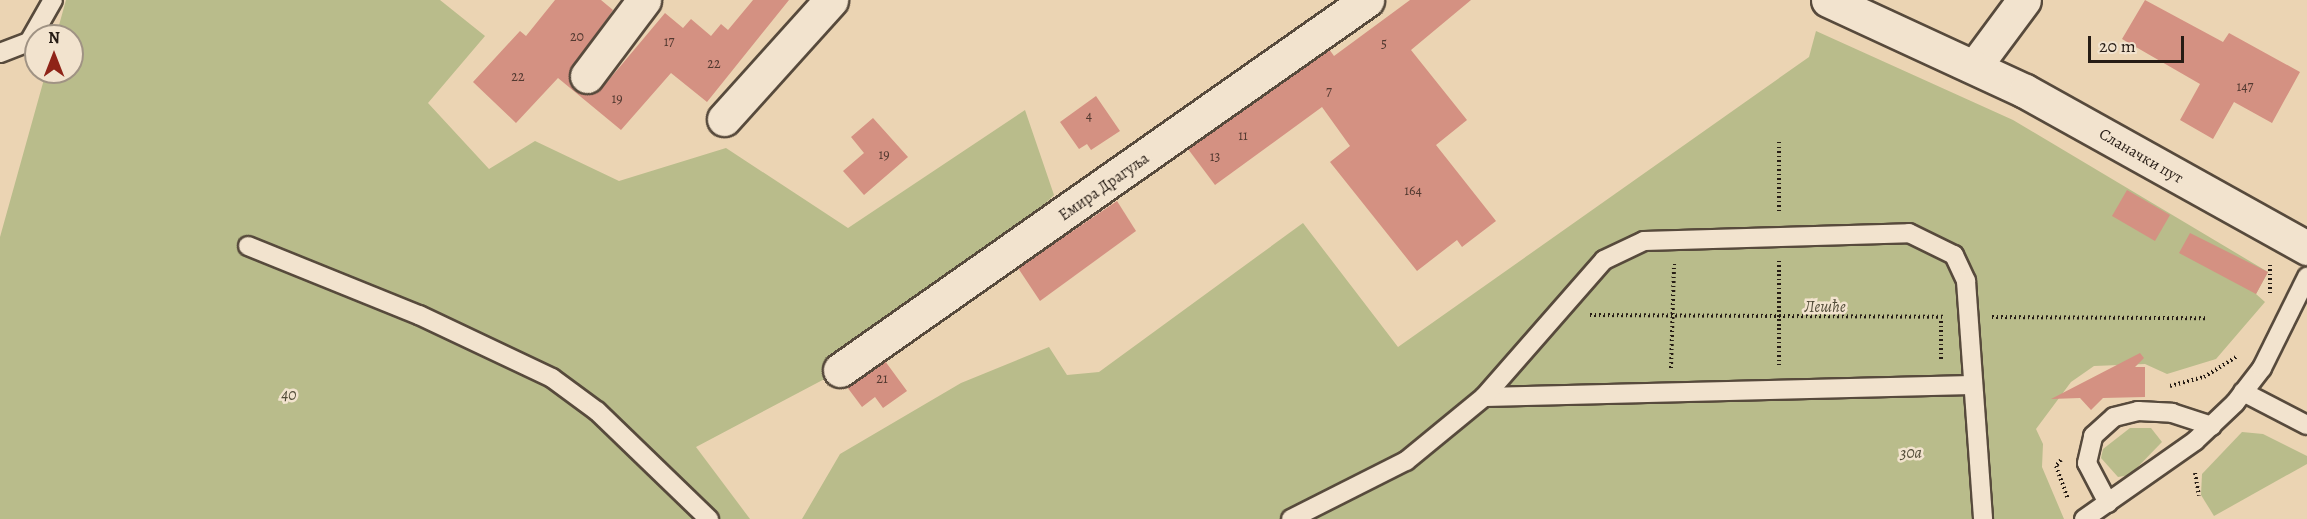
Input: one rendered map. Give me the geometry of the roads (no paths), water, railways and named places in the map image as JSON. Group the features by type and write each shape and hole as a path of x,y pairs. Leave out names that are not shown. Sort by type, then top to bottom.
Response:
{"street":[{"path":"587,76 644,0"},
{"path":"724,119 831,0"},
{"name":"Емира Драгуља","path":"840,370 1366,0"},
{"name":"Сланачки пут","path":"1828,0 1975,66 2307,248"},
{"path":"1975,66 2024,0"}],"lane":[{"path":"0,53 29,42 53,0"},
{"path":"1291,519 1406,461 1484,397 1553,315 1604,260 1644,241 1909,233 1932,242 1954,255 1966,281 1983,519"},
{"path":"248,246 370,294 552,378 597,411 709,519"},
{"path":"2084,519 2212,426 2262,368 2307,277"},
{"path":"1484,397 1973,385"},
{"path":"2243,392 2307,425"},
{"path":"2108,503 2087,463 2093,436 2114,417 2138,411 2172,413 2212,426"}],"park label":[{"name":"Лешће","path":"1825,307"},
{"name":"40","path":"289,395"},
{"name":"30a","path":"1911,453"}]}
